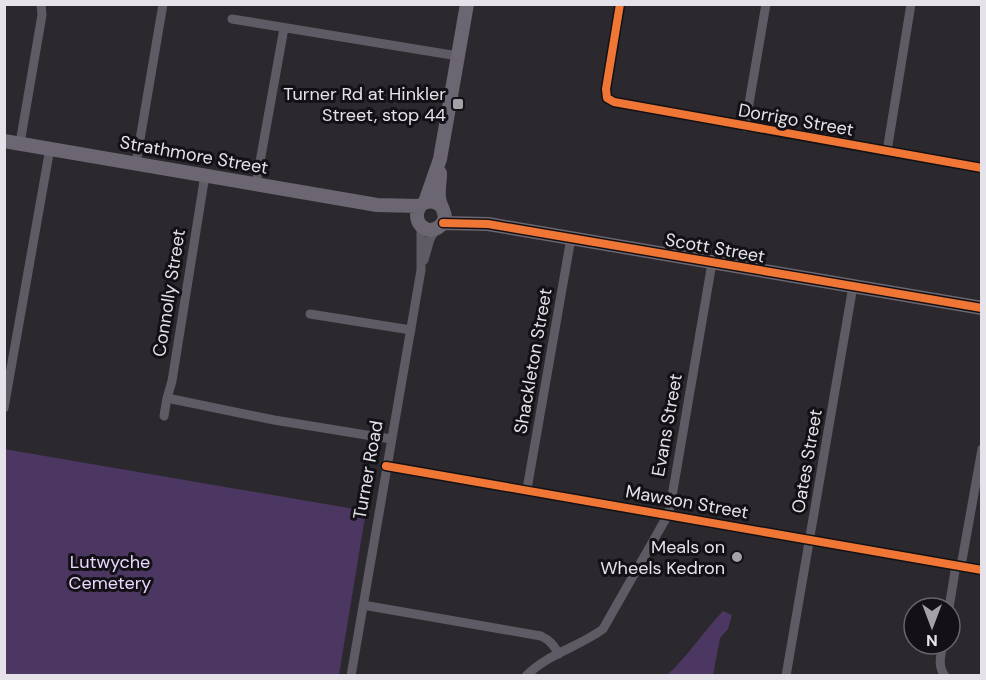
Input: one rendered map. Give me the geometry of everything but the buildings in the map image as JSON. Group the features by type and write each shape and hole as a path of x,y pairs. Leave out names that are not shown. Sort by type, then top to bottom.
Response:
{"street":[{"path":"41,4 42,15"},
{"path":"20,143 42,15 47,4"},
{"path":"136,163 163,4"},
{"name":"Turner Road","path":"351,675 421,270 430,240 441,217 440,159 467,4"},
{"name":"Dorrigo Street","path":"620,4 606,89 607,98 614,102 981,168"},
{"path":"745,127 766,4"},
{"path":"887,151 911,4"},
{"path":"232,19 458,56"},
{"path":"256,184 284,28"},
{"name":"Strathmore Street","path":"4,141 421,213"},
{"path":"4,408 7,375 50,148"},
{"name":"Turner Road","path":"421,270 421,213 440,159"},
{"name":"Connolly Street","path":"164,416 172,381 205,175"},
{"path":"433,201 441,217 428,229 421,213 433,201"},
{"name":"Scott Street","path":"441,217 467,216 488,224 981,308"},
{"name":"Shackleton Street","path":"527,489 571,238"},
{"name":"Evans Street","path":"526,675 538,665 603,629 668,514 712,263"},
{"name":"Oates Street","path":"786,675 853,286"},
{"path":"310,314 411,330"},
{"path":"167,398 274,420 391,439"},
{"path":"952,596 981,449"},
{"name":"Mawson Street","path":"386,466 981,570"},
{"path":"363,605 541,636 552,644 559,654"},
{"path":"941,656 942,675"}],"green space":[{"name":"Lutwyche Cemetery","path":"4,449 366,511 339,675 5,675"},
{"path":"723,611 732,615 728,629 720,638 713,675 667,675 682,660"}],"cycle path":[{"path":"620,4 606,89 607,98 614,102 982,168"},
{"path":"443,223 488,224 982,308"},
{"path":"386,466 982,570"}],"place":[{"name":"Turner Rd at Hinkler Street, stop 44","path":"458,104"},
{"name":"Meals on Wheels Kedron","path":"737,557"}]}
